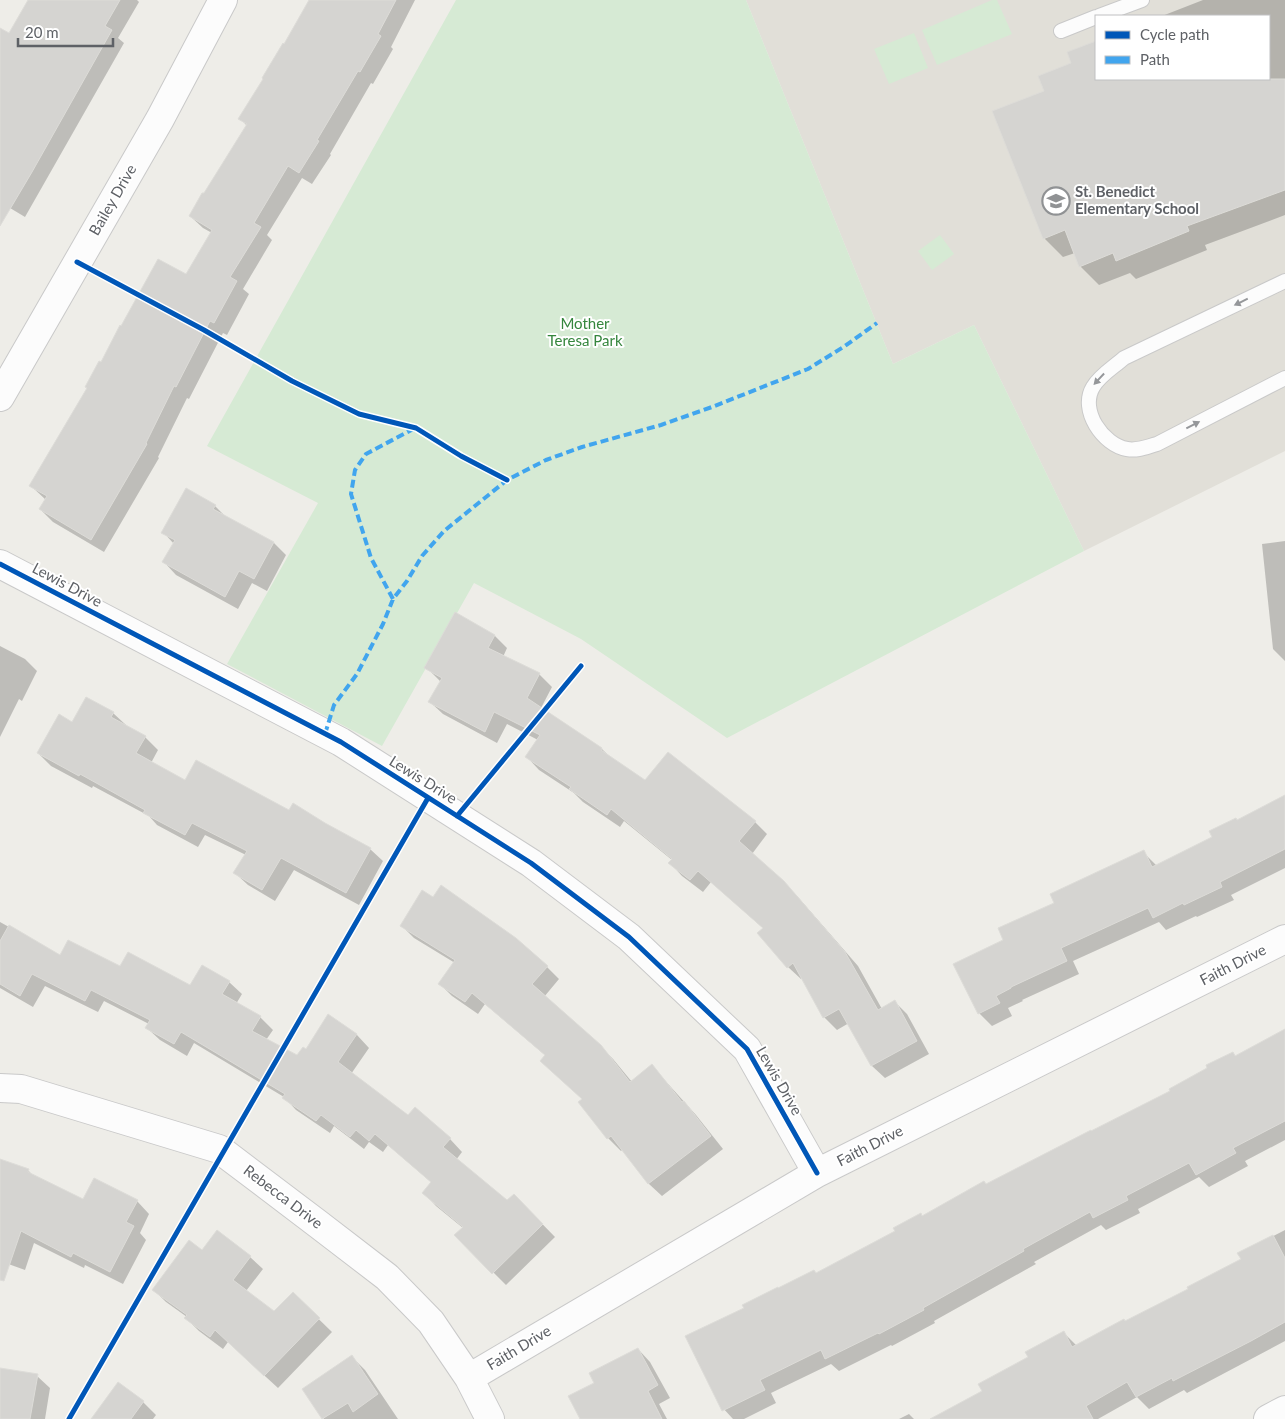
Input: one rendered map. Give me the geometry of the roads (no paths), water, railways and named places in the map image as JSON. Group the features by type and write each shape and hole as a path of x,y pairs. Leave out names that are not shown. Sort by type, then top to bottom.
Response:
{"street":[{"name":"Bailey Drive","path":"0,397 160,119 223,0"},
{"name":"Lewis Drive","path":"0,564 341,742 531,863 629,937 747,1050 817,1173"},
{"name":"Faith Drive","path":"469,1378 817,1173 1285,939"},
{"name":"Rebecca Drive","path":"0,1088 21,1089 219,1149 386,1277 431,1322 469,1378 490,1419"},
{"path":"1268,1419 1285,1410"}],"lane":[{"path":"1103,15 1142,0"},
{"path":"1060,31 1095,18"},
{"path":"1285,281 1124,358 1103,375 1092,387 1089,406 1093,420 1100,432 1110,443 1125,449 1139,450 1157,444 1285,378"}],"place":[{"name":"St. Benedict Elementary School","path":"1056,201"}],"park label":[{"name":"Mother Teresa Park","path":"585,332"}]}
